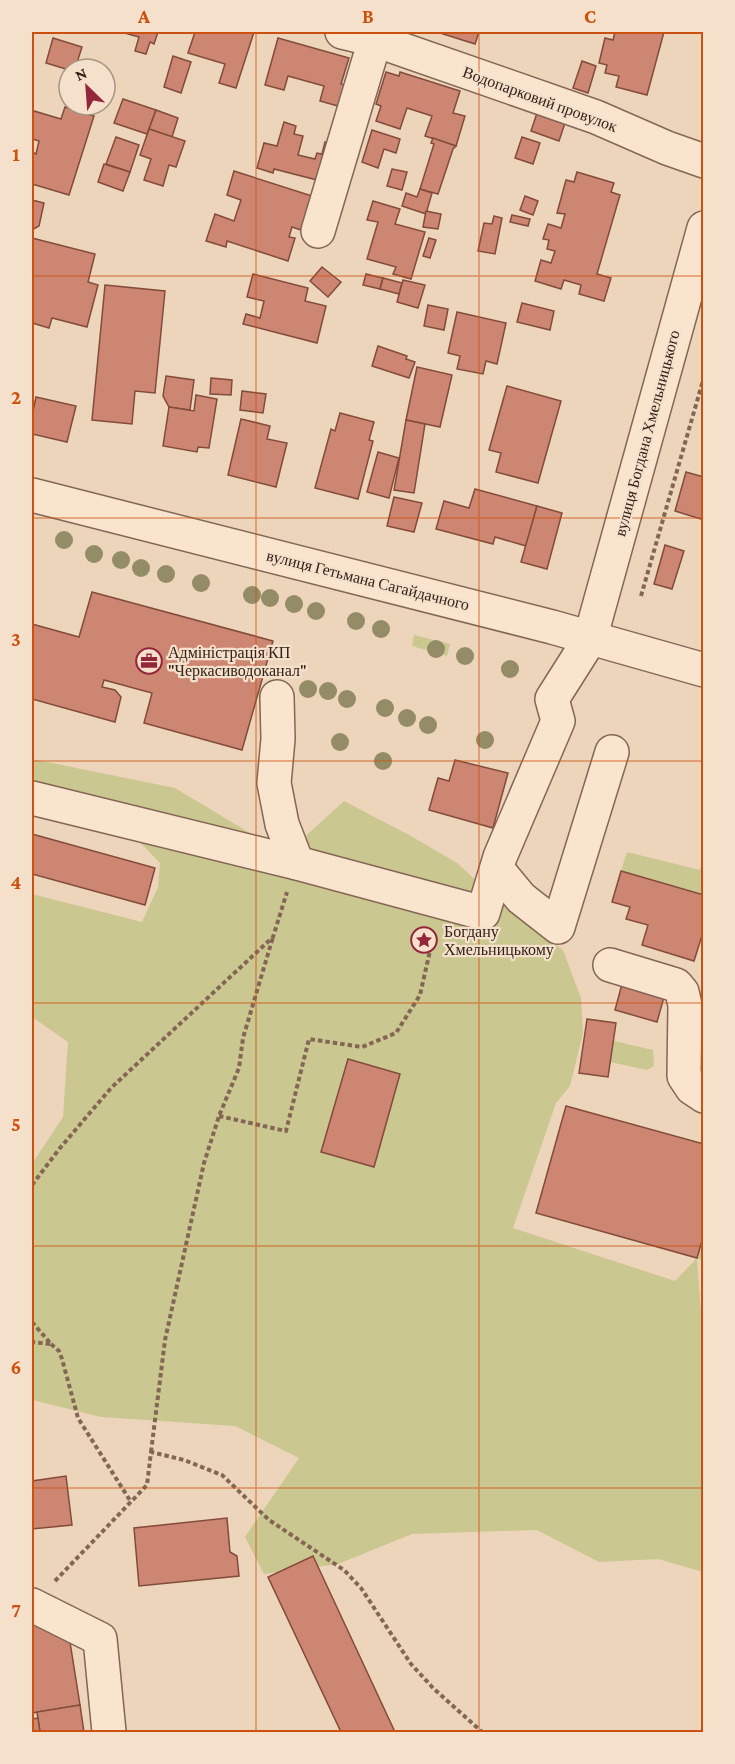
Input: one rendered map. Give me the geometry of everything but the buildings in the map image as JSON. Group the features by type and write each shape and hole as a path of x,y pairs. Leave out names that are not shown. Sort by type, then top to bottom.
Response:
{"street":[{"name":"Водопарковий провулок","path":"342,32 375,40 596,117 667,148 704,161"},
{"path":"318,231 375,40"},
{"name":"вулиця Богдана Хмельницького","path":"441,903 483,913 497,869 558,721 552,699 590,639 704,228"},
{"name":"вулиця Гетьмана Сагайдачного","path":"32,495 529,621 704,670"},
{"path":"277,697 278,739 274,783 282,824 297,863"},
{"path":"497,869 521,898 558,927 612,752"},
{"path":"32,798 297,863 441,903"},
{"path":"610,965 676,985 682,992 685,1005 684,1076 692,1088 704,1096"},
{"path":"32,1605 100,1639 110,1732"}],"path":[{"path":"640,596 704,377"},
{"path":"32,1605 147,1485 158,1383 172,1308 207,1155 219,1116 239,1068 243,1038 297,863"},
{"path":"219,1116 286,1131 309,1039 362,1047 396,1033 420,995 441,903"},
{"path":"32,1185 111,1088 273,937"},
{"path":"32,1322 59,1351 78,1418 130,1502"},
{"path":"32,1342 51,1344"},
{"path":"151,1452 184,1460 222,1475 269,1520 344,1570 361,1588 411,1664 434,1689 482,1732"}],"shaded area":[{"path":"414,635 450,644 447,656 412,646"},
{"path":"32,759 175,788 255,836 297,844 344,801 457,863 503,905 563,950 581,998 583,1033 570,1086 556,1103 513,1228 675,1281 697,1258 703,1234 703,1260 697,1259 704,1353 703,1572 658,1559 599,1562 537,1530 412,1534 338,1564 264,1574 245,1537 299,1458 235,1426 101,1417 32,1400 32,1164 63,1117 68,1042 32,1017 32,894 142,922 158,887 160,863 117,819 32,788"},
{"path":"627,852 700,870 703,859 703,895 621,871"},
{"path":"614,1041 653,1050 654,1066 647,1070 610,1062"}],"place":[{"name":"Адміністрація КП \"Черкасиводоканал\"","path":"149,661"},
{"name":"Богдану Хмельницькому","path":"424,940"}]}
